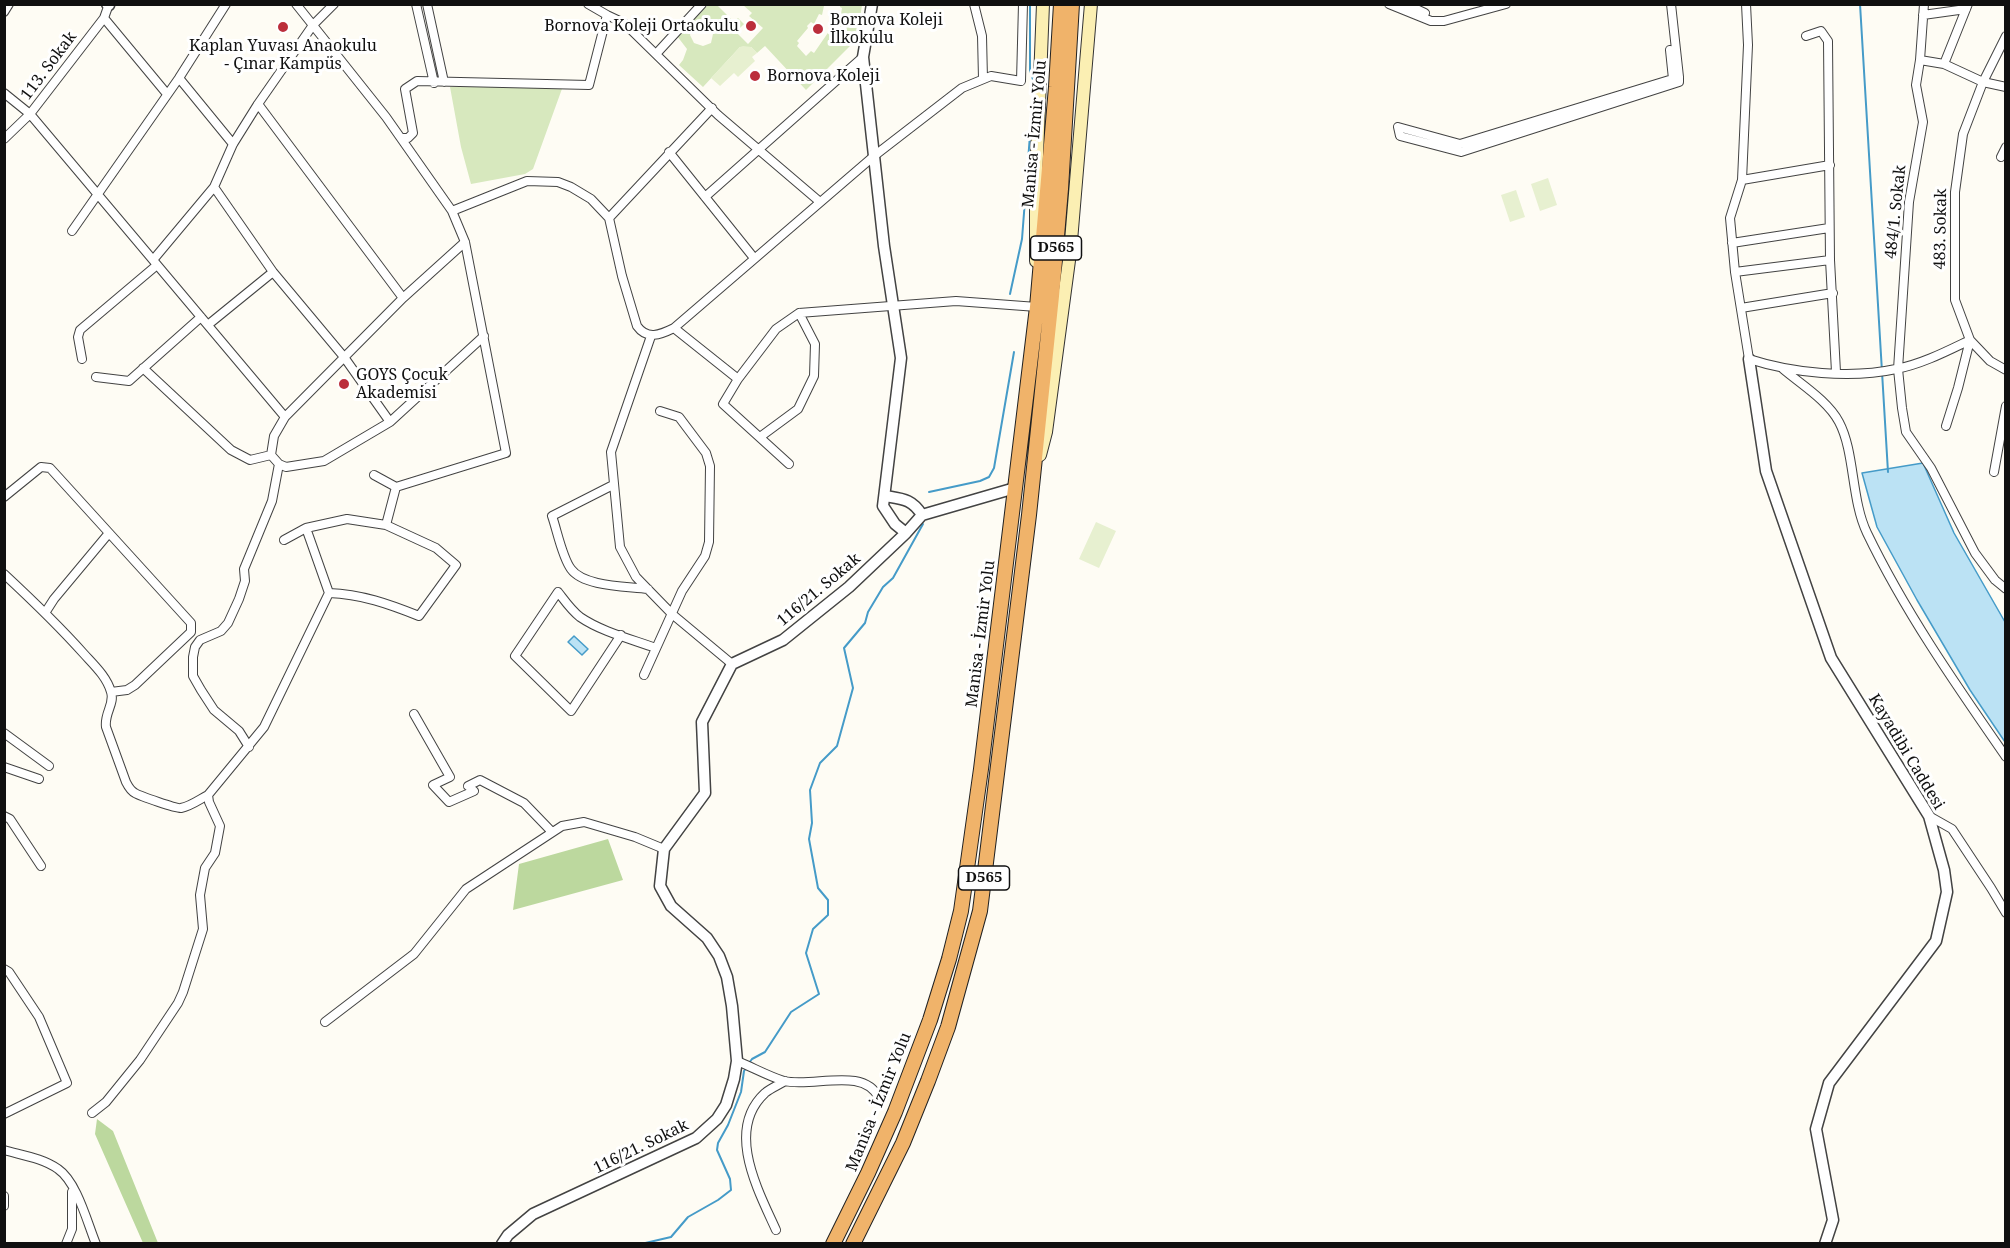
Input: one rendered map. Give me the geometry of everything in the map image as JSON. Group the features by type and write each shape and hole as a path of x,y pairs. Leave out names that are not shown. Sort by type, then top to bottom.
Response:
{"highway":[{"name":"Manisa - İzmir Yolu","path":"833,1244 895,1112 930,1020 959,920 981,769 1037,303 1061,4"},
{"name":"Manisa - İzmir Yolu","path":"853,1244 903,1143 928,1081 948,1027 980,911 1031,491 1055,261 1072,4"}],"main road":[{"path":"1037,303 1035,237 1043,4"},
{"path":"1031,491 1046,432 1070,253 1091,4"}],"street":[{"path":"72,231 179,78 226,4"},
{"path":"296,4 401,138 452,211 465,242 506,453 396,487 374,475"},
{"path":"82,359 78,337 80,330 155,263 214,188 233,144 258,104 314,26 334,4"},
{"path":"416,4 434,83"},
{"path":"427,4 444,82"},
{"path":"656,54 702,4"},
{"path":"872,4 863,57 892,306 901,358 883,507 895,524 906,533"},
{"path":"974,4 982,36 983,79"},
{"path":"452,211 524,181 558,182 571,187 591,199 609,218 634,320 641,332 651,336 660,335 674,328 874,156 962,88 990,76 1021,81 1023,4"},
{"path":"1389,4 1431,21 1444,21 1506,4"},
{"path":"1406,4 1436,18 1444,18 1492,4"},
{"path":"1666,4 1676,78 1679,82 1461,152 1400,136 1398,127 1460,144 1676,78"},
{"path":"1671,4 1676,78"},
{"path":"1746,4 1748,45 1742,180 1730,218 1735,272 1749,359 1783,369 1874,373 1898,369 1970,340"},
{"name":"484/1. Sokak","path":"1924,4 1916,85 1923,122 1909,202 1898,369 1906,432 1931,468 1975,553 1995,580 2006,589"},
{"path":"4,12 9,5"},
{"name":"113. Sokak","path":"4,139 30,114 104,18 108,5"},
{"path":"590,5 624,23 712,108 820,202"},
{"path":"1923,15 1948,8 1967,7 1944,64"},
{"path":"401,138 408,138 412,133 405,89 417,81 589,85 608,15"},
{"path":"104,18 167,94"},
{"path":"1806,36 1821,31 1828,41 1829,228 1836,372"},
{"name":"483. Sokak","path":"1970,340 1955,300 1955,192 1963,134 1983,82 2004,41"},
{"path":"705,197 863,57"},
{"path":"1920,60 1944,64 1983,82 2006,87"},
{"path":"179,78 233,144"},
{"path":"4,93 30,114 285,417"},
{"path":"258,104 403,298"},
{"path":"609,218 712,108"},
{"path":"2001,157 2006,147"},
{"path":"669,152 754,258"},
{"path":"1742,180 1830,165"},
{"path":"214,188 273,272 344,357 390,422"},
{"path":"1732,243 1829,228"},
{"path":"271,455 274,436 285,417 403,298 465,242"},
{"path":"1735,272 1830,260"},
{"path":"209,324 273,272"},
{"path":"1741,308 1833,293"},
{"path":"789,464 723,404 738,379 776,329 799,313 956,301 1037,303"},
{"path":"760,437 798,409 813,376 815,344 799,313"},
{"path":"96,377 129,381 201,317"},
{"path":"674,328 738,379"},
{"path":"271,455 279,464 286,467 324,461 390,422 484,336"},
{"path":"325,1022 414,954 466,890 552,832 562,826 584,822 635,837 664,849 705,793 702,722 732,664 672,614 648,589 636,576 620,547 611,452 651,336"},
{"path":"1970,340 1990,361 2006,370"},
{"path":"1946,426 1970,340"},
{"name":"Kayadibi Caddesi","path":"1749,359 1766,471 1831,658 1929,816 1947,892 1936,941 1829,1083 1816,1129 1833,1220 1825,1244"},
{"path":"143,368 231,450 250,460 271,455"},
{"path":"1783,369 1823,403 1839,422 1847,446 1852,479 1865,530 1947,672 2006,757"},
{"path":"1994,472 2006,406"},
{"path":"644,675 682,591 705,556 709,542 710,466 706,453 679,417 660,411"},
{"path":"249,747 238,731 214,710 201,690 193,676 193,657 195,647 200,640 221,631 228,623 239,599 244,581 244,569 272,501 279,464"},
{"path":"4,497 41,467 51,468 190,623 192,627 190,632 135,685 127,690 111,692"},
{"path":"613,485 552,516 570,568 578,576 592,582 648,589"},
{"path":"386,525 396,487"},
{"path":"885,496 906,499 916,506 922,515 1015,488"},
{"name":"116/21. Sokak","path":"732,664 783,640 849,587 922,515"},
{"path":"284,540 306,528 347,519 386,525 436,548 456,565 418,616 381,601 347,593 328,593"},
{"path":"4,574 97,668 111,692 112,703 105,719 106,727 130,789 135,794 160,801 172,808 182,808 208,795 264,727 328,593 306,528"},
{"path":"45,613 109,533"},
{"path":"621,635 571,711 515,656 558,592 581,617 656,648"},
{"path":"414,714 450,777 433,786 449,802 474,791 468,786 480,780 524,803 552,832"},
{"path":"4,733 49,766"},
{"path":"4,767 39,779"},
{"path":"92,1113 106,1102 140,1060 183,992 203,929 200,895 205,868 215,853 220,826 208,795"},
{"path":"4,816 10,819 41,866"},
{"path":"1929,816 1952,829 2006,913"},
{"name":"116/21. Sokak","path":"502,1244 508,1235 533,1215 696,1138 717,1119 726,1105 737,1061 727,977 719,956 707,938 671,906 660,886 664,849"},
{"path":"4,1114 67,1083 39,1017 6,972"},
{"path":"737,1061 785,1081 821,1083 856,1080 874,1089 879,1098"},
{"path":"776,1230 761,1197 748,1159 746,1137 752,1108 766,1092 785,1081"},
{"path":"4,1150 58,1169 72,1186 96,1244"},
{"path":"66,1244 72,1229 72,1186"},
{"path":"4,1196 4,1206"}],"green space":[{"path":"708,5 717,5 734,22 738,18 744,24 736,32 748,44 763,28 749,16 752,13 743,5 821,5 824,6 822,15 819,14 814,24 811,22 807,26 808,28 797,41 799,43 797,46 806,56 811,51 814,53 834,24 831,21 834,14 841,14 840,5 862,5 857,39 806,90 765,46 757,53 751,47 740,47 703,87 679,65 687,49 677,36","holes":["702,22 711,26 713,34 711,43 703,46 694,43 690,35 693,26"]},
{"path":"743,46 751,47 757,53 752,57 755,61 738,77 734,73 720,86 711,78"},
{"path":"563,86 533,169 525,174 471,184 461,147 450,87"},
{"path":"1548,178 1557,205 1540,211 1531,184"},
{"path":"1516,190 1525,217 1510,222 1501,195"},
{"path":"1096,522 1116,531 1099,568 1079,559"},
{"path":"608,839 623,880 513,910 519,864"},
{"path":"97,1119 113,1131 158,1243 143,1243 95,1134"}],"water":[{"path":"1923,463 1954,533 2005,622 2005,742 1970,690 1877,527 1862,473"},
{"path":"574,636 588,649 582,655 568,642"}],"waterway":[{"path":"1010,294 1022,239 1034,83 1030,70 1030,4"},
{"path":"1860,4 1888,472"},
{"path":"929,492 989,477 994,468 1014,352"},
{"path":"749,1063 765,1052 791,1012 819,994 806,953 813,929 828,915 828,900 818,888 809,839 812,823 810,790 820,763 837,746 853,688 844,648 865,623 868,612 883,587 893,578 923,524"},
{"path":"641,1244 671,1237 688,1217 731,1190 730,1179 717,1150 741,1092 744,1071 747,1067"}],"place":[{"name":"Bornova Koleji Ortaokulu","path":"751,26"},
{"name":"Kaplan Yuvası Anaokulu - Çınar Kampüs","path":"283,27"},
{"name":"Bornova Koleji İlkokulu","path":"818,29"},
{"name":"Bornova Koleji","path":"755,76"},
{"name":"GOYS Çocuk Akademisi","path":"344,384"}]}
